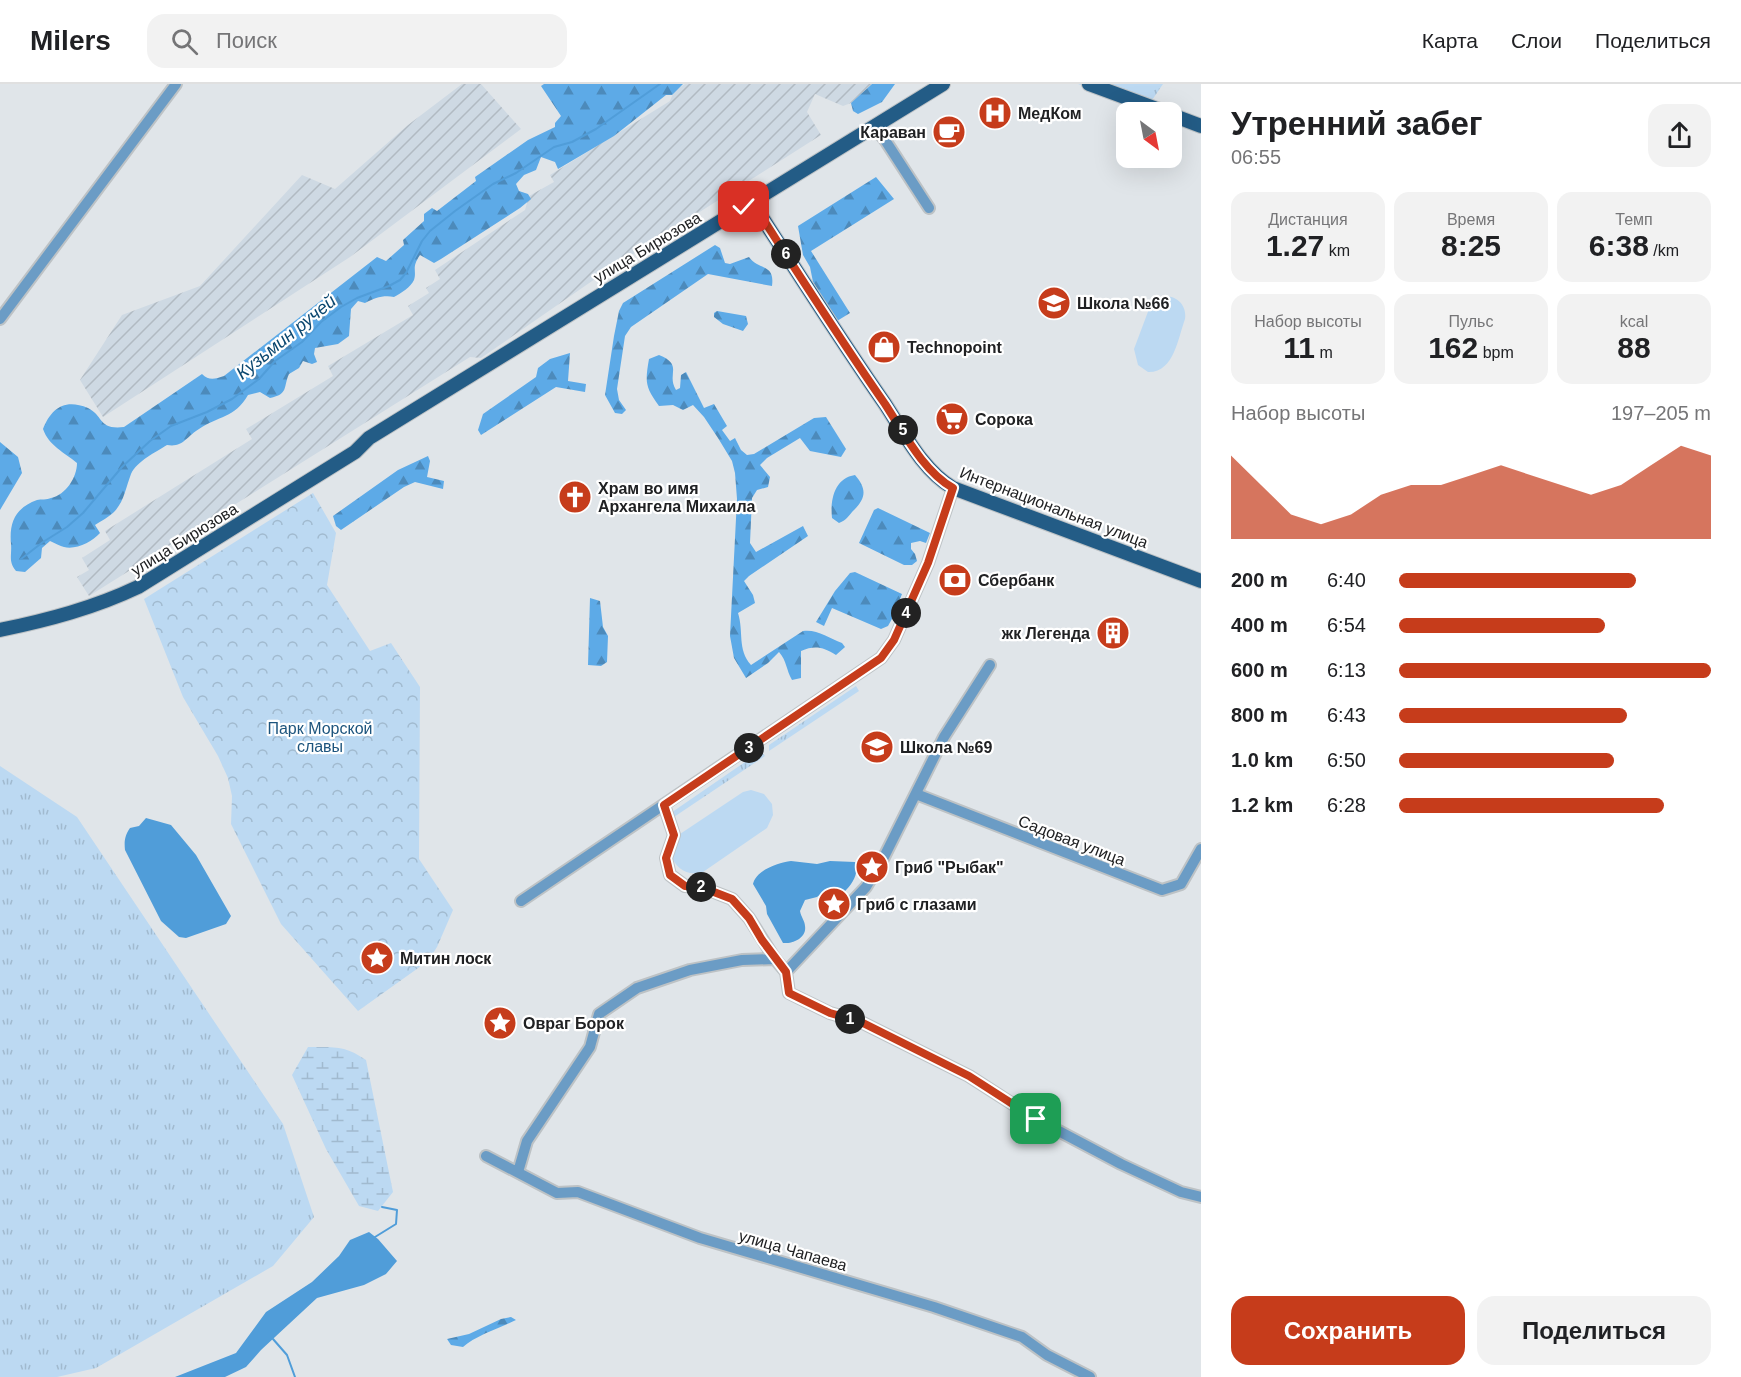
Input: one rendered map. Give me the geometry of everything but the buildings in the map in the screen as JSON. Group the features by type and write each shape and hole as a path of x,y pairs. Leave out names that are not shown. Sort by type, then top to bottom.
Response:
{"main road":[{"name":"улица Бирюзова","path":"0,621 76,603 131,582 350,445 369,438 943,84"},
{"path":"1089,84 1138,102"},
{"path":"1182,119 1201,126"},
{"name":"Интернациональная улица","path":"752,202 920,456 942,481 953,488 1201,581"},
{"name":"улица Бирюзова","path":"0,630 60,616 101,603 138,587 355,452 369,438"}],"street":[{"path":"0,319 176,84"},
{"path":"874,127 885,140 928,208"},
{"path":"521,901 881,658 894,640 928,563 953,488"},
{"path":"786,972 866,887 944,737 990,665"},
{"name":"Садовая улица","path":"916,794 1162,891 1181,884 1201,849"},
{"path":"664,805 674,835 666,858 670,875 685,886 701,887 732,899 749,918 786,972 789,993 830,1013 861,1022 969,1076 1036,1119 1121,1164 1181,1192 1201,1197"},
{"path":"518,1172 527,1141 590,1047 599,1014 637,988 690,970 742,960 775,959"},
{"name":"улица Чапаева","path":"486,1156 557,1193 578,1192 700,1238 934,1307 1023,1337 1047,1355 1090,1377"}],"shaded area":[{"path":"462,84 481,84 521,129 350,257 103,417 80,380 122,315 200,286 302,175 335,189 408,125"},
{"path":"685,84 872,84 851,103 843,106 815,94 807,112 821,135 608,270 481,358 470,357 89,596 77,577 89,570 82,558 110,540 105,531 252,439 246,429 333,376 328,366 413,315 408,306 429,293 426,288 440,279 435,270 525,210 529,196 554,182 550,175 670,101 674,91"},
{"path":"146,818 171,825 196,855 231,916 226,924 186,938 179,937 161,921 125,850 125,838 130,828 139,826"},
{"path":"791,861 817,864 830,861 855,862 857,870 852,882 844,892 838,893 827,889 817,897 805,900 800,911 805,924 804,934 794,941 783,943 753,884 763,871 774,865"},
{"path":"369,1232 397,1261 386,1274 364,1285 317,1298 246,1367 225,1377 175,1377 236,1353 266,1312 312,1282 339,1256 350,1240"}],"green space":[{"path":"544,84 683,84 672,95 666,95 614,136 558,169 555,162 541,157 536,170 524,175 516,184 519,191 528,194 531,199 520,208 434,263 420,255 411,285 394,297 379,297 365,303 358,301 351,309 349,336 338,344 315,348 314,354 317,362 312,364 303,361 299,368 289,374 283,392 270,398 260,392 248,395 243,403 232,412 206,425 181,443 167,445 147,457 131,474 117,508 110,516 95,525 100,533 97,536 84,544 69,548 50,541 42,548 41,558 25,572 16,571 11,558 11,529 15,517 29,503 49,499 66,489 73,479 76,468 77,463 53,444 43,429 54,411 65,405 80,405 93,411 105,424 124,427 202,374 212,379 224,376 377,257 386,261 404,245 403,240 424,221 424,214 432,208 437,211 476,181 475,177 528,140 555,127 555,123 561,116 541,86"},
{"path":"872,84 895,84 882,102 858,114 853,111 851,103"},
{"path":"1078,84 1163,84 1151,102 1127,102"},
{"path":"876,177 894,199 811,251 850,313 837,321 813,282 810,267 803,255 798,226"},
{"path":"715,245 720,248 725,263 730,264 749,257 769,270 772,286 708,274 631,327 625,336 617,389 619,400 626,410 622,414 615,413 605,395 614,336 623,303"},
{"path":"1164,296 1180,302 1185,319 1174,353 1169,361 1157,371 1148,372 1138,365 1134,349 1152,301"},
{"path":"717,311 746,316 748,324 743,331 723,324 714,317"},
{"path":"570,353 568,381 586,384 585,392 556,387 481,435 478,430 483,414 536,377 538,368 550,359"},
{"path":"659,355 671,362 673,366 673,384 676,390 680,388 681,375 686,372 704,408 714,404 727,426 722,430 730,441 735,438 741,450 747,455 754,454 814,418 826,417 846,449 841,457 810,451 800,438 767,458 760,465 770,477 768,487 757,490 752,498 750,543 756,552 803,526 808,536 744,581 755,603 738,613 742,647 747,659 751,665 803,631 823,634 842,643 845,647 836,655 819,648 801,651 801,678 792,680 779,652 768,663 746,678 734,658 730,636 737,499 735,473 732,461 718,438 693,405 683,410 673,405 659,406 654,399 647,384 647,373 649,359"},
{"path":"0,442 18,457 22,473 0,510"},
{"path":"428,456 430,461 427,477 444,481 443,489 415,482 341,530 336,526 333,516 398,470"},
{"path":"855,475 862,485 863,497 848,517 839,523 832,518 835,490 843,480"},
{"name":"Парк Морской славы","path":"313,493 336,533 327,585 370,651 391,643 420,687 419,859 453,910 437,947 428,961 358,1011 281,924 231,824 232,796 228,778 218,756 183,697 144,599"},
{"path":"878,508 930,533 926,543 920,541 911,543 911,549 917,561 912,565 904,565 859,543 874,510"},
{"path":"855,572 902,594 888,626 881,629 832,608 824,626 816,622 835,591 850,573"},
{"path":"590,598 600,601 603,627 608,636 607,662 601,666 588,665"},
{"path":"856,686 859,691 769,751 769,745"},
{"path":"761,751 765,756 668,821 665,817"},
{"path":"0,766 77,817 283,1124 314,1217 273,1266 96,1368 57,1377 0,1377"},
{"path":"751,790 764,794 772,804 773,815 767,828 703,872 683,871 676,865 671,855 677,836 743,792"},
{"path":"308,1047 345,1049 366,1060 393,1192 378,1211 359,1206 326,1149 292,1075"},
{"path":"511,1317 516,1320 463,1347 451,1345 447,1339 469,1334 501,1319"}],"waterway":[{"name":"Кузьмин ручей","path":"21,559 83,513 122,467 150,441 171,426 232,399 259,379 275,361 302,342 321,322 341,307 400,280 422,241 430,231 455,211 493,184 516,173 554,147 572,142 596,129 660,84"},
{"path":"375,1237 396,1224 397,1210 382,1207"},
{"path":"273,1339 287,1355 295,1377"}],"place":[{"name":"МедКом","path":"995,113"},
{"name":"Караван","path":"949,132"},
{"name":"Школа №66","path":"1054,303"},
{"name":"Technopoint","path":"884,347"},
{"name":"Сорока","path":"952,419"},
{"name":"Храм во имя Архангела Михаила","path":"575,497"},
{"name":"Сбербанк","path":"955,580"},
{"name":"жк Легенда","path":"1113,633"},
{"name":"Школа №69","path":"877,747"},
{"name":"Гриб \"Рыбак\"","path":"872,867"},
{"name":"Гриб с глазами","path":"834,904"},
{"name":"Митин лоск","path":"377,958"},
{"name":"Овраг Борок","path":"500,1023"}],"route":[{"path":"744,207 752,202 920,456 942,481 953,488 940,533 928,563 894,640 881,658 664,805 674,835 666,858 670,875 685,886 701,887 732,899 749,918 786,972 789,993 830,1013 861,1022 969,1076 1036,1119"}]}
